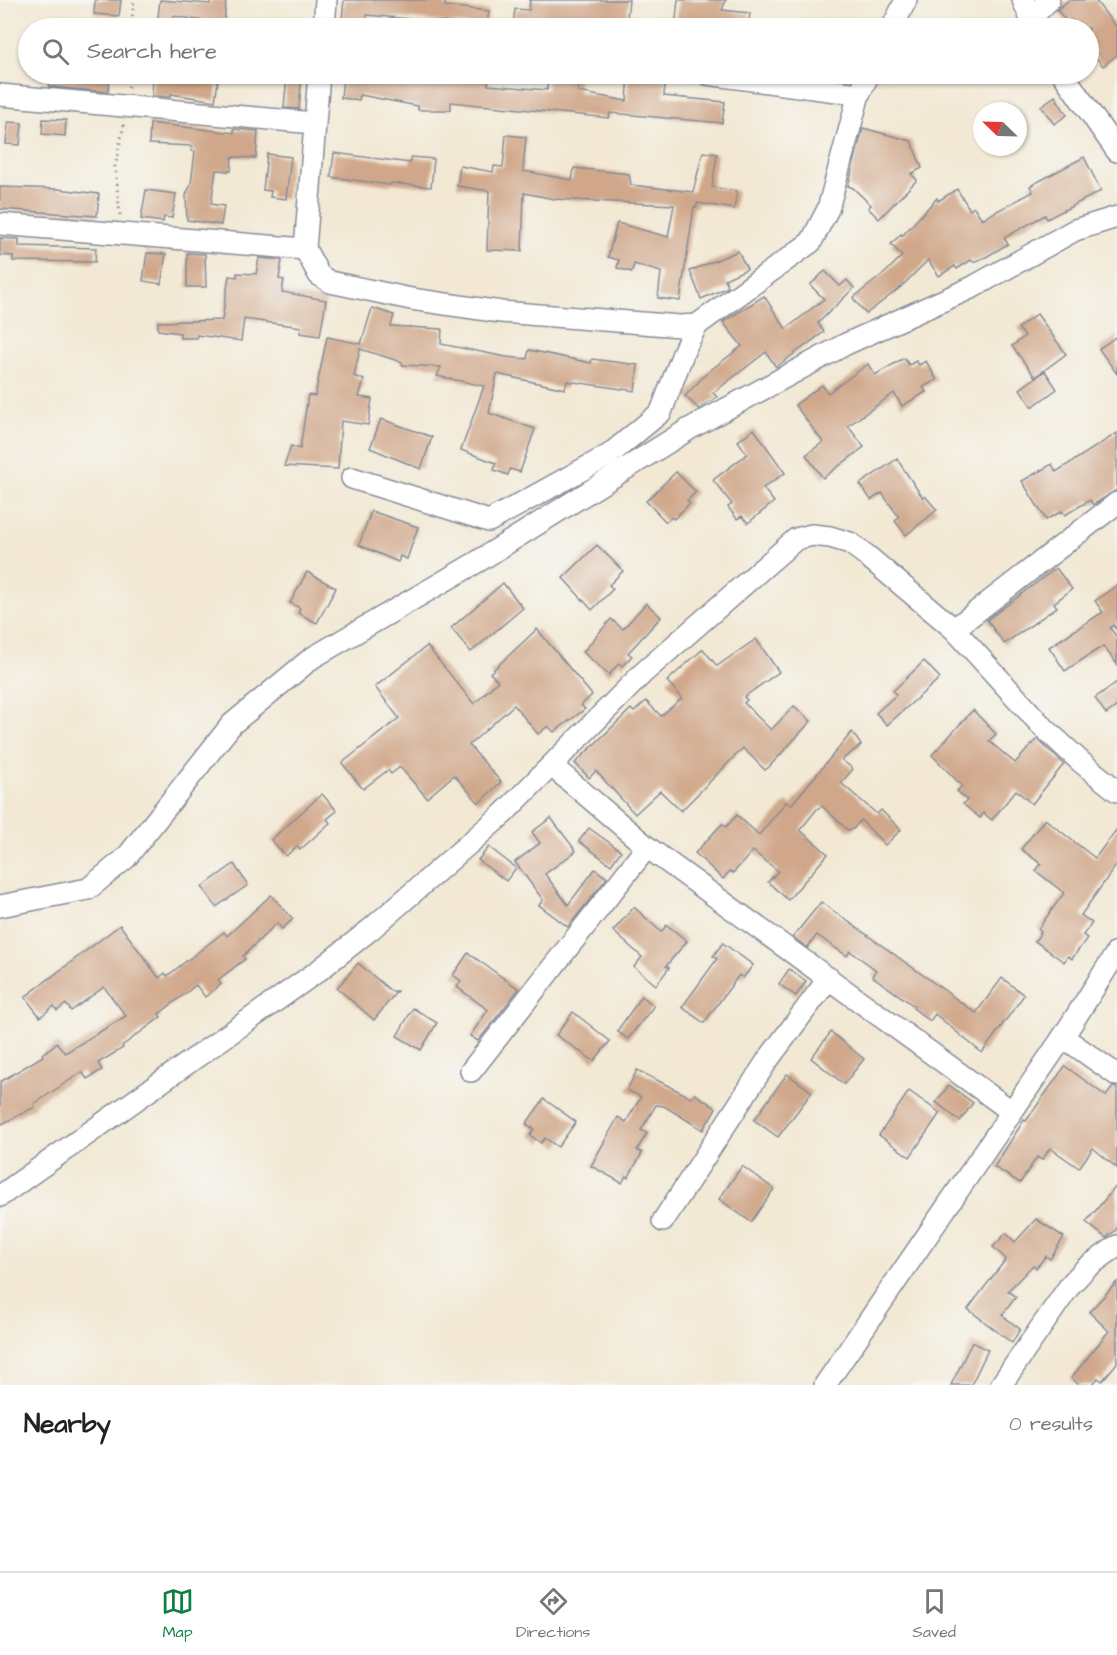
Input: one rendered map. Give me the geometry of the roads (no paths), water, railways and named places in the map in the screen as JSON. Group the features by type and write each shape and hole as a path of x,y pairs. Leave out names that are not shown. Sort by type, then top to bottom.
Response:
{"street":[{"path":"325,18 326,0"},
{"path":"896,18 906,0"},
{"path":"1029,16 1049,0"},
{"path":"319,84 305,249 319,275 330,282 411,299 501,312 680,326 697,325"},
{"path":"783,84 859,94"},
{"path":"352,477 480,519 497,518 609,455 662,412 684,348 697,325 811,242 828,209 859,94 864,84"},
{"path":"1070,84 1117,151"},
{"path":"0,95 314,123"},
{"path":"0,906 88,889 126,858 232,724 312,658 477,562 689,429 846,344 973,287 1075,231 1117,217"},
{"path":"0,224 305,249"},
{"path":"954,629 1117,503"},
{"path":"0,1196 318,971 371,929 494,822 643,673 796,539 812,536 830,537 850,543 954,629 1041,725 1117,791"},
{"path":"552,766 647,847 1011,1111"},
{"path":"471,1071 647,847"},
{"path":"825,1385 1063,1037 1117,952"},
{"path":"663,1221 754,1081 829,978"},
{"path":"1063,1037 1117,1076"},
{"path":"1002,1385 1071,1284 1086,1268 1117,1246"}]}
